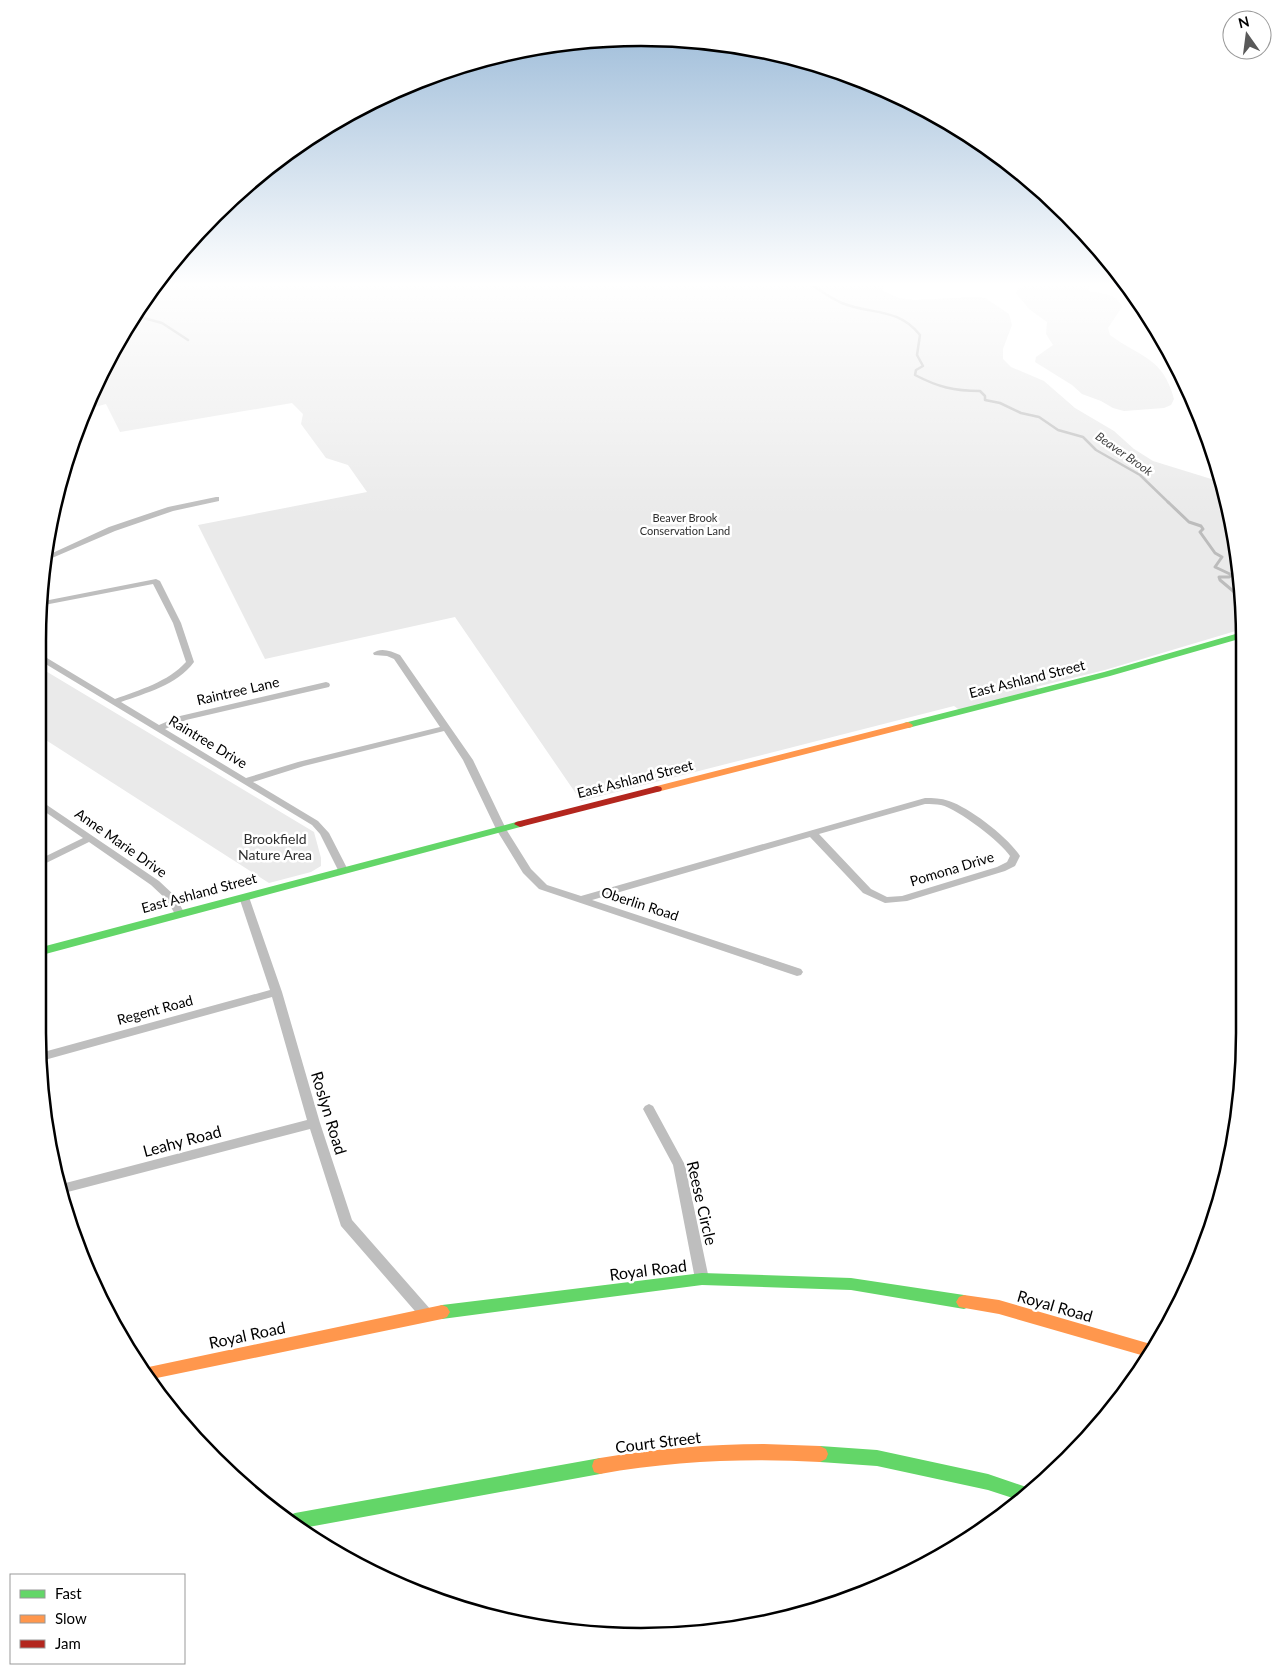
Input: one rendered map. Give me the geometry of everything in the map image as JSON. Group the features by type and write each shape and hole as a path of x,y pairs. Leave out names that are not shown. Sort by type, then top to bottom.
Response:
{"main road":[{"name":"East Ashland Street","path":"46,950 500,829 1088,679 1236,637"},
{"name":"Royal Road","path":"153,1372 426,1314 702,1279 851,1284 989,1305 1144,1350"},
{"name":"Court Street","path":"301,1521 632,1460 699,1452 772,1451 877,1458 988,1482 1019,1492"}],"street":[{"path":"52,556 112,529 171,509 216,499"},
{"path":"48,602 156,581 177,623 190,662 185,669 168,679 114,702"},
{"name":"Oberlin Road","path":"377,653 388,653 397,657 468,760 500,829 534,879 543,887 797,972"},
{"name":"Raintree Drive","path":"46,661 315,823 324,833 343,870"},
{"name":"Raintree Lane","path":"158,729 196,714 326,686"},
{"path":"245,781 301,764 446,728"},
{"name":"Pomona Drive","path":"579,900 812,833 925,801 940,801 953,806 1006,844 1015,856 1011,864 1001,869 903,899 884,900 868,892 812,833"},
{"name":"Anne Marie Drive","path":"46,808 155,883 171,898 180,914"},
{"path":"46,860 90,838"},
{"name":"Roslyn Road","path":"244,897 276,992 314,1123 346,1222 426,1314"},
{"name":"Regent Road","path":"47,1055 276,992"},
{"name":"Reese Circle","path":"649,1109 679,1166 702,1279"},
{"name":"Leahy Road","path":"67,1188 314,1123"}],"green space":[{"name":"Beaver Brook Conservation Land","path":"117,361 1005,361 1011,367 1044,381 1075,408 1114,431 1134,449 1153,461 1213,479 1231,563 1235,631 1105,670 1036,687 1041,691 961,711 954,706 581,801 455,617 265,659 198,525 367,492 348,465 326,458 301,424 303,414 292,403 120,432 106,404 95,407"},
{"path":"1151,361 1164,375 1174,399 1171,405 1164,408 1124,411 1082,394 1072,385 1035,362"},
{"name":"Brookfield Nature Area","path":"46,671 314,832 321,858 321,866 311,872 269,883 46,740"}],"waterway":[{"name":"Beaver Brook","path":"920,361 923,366 916,370 915,375 931,383 946,388 980,391 985,396 985,400 1000,403 1021,413 1039,417 1058,430 1083,437 1096,450 1140,475 1169,503"},
{"name":"Beaver Brook","path":"1168,502 1189,522 1201,526 1203,529 1200,532 1215,553 1222,557 1215,567 1232,575"},
{"name":"Beaver Brook","path":"1232,575 1219,577 1233,591"}],"traffic: fast":[{"path":"908,725 1107,674 1236,637"},
{"path":"46,950 520,824"},
{"path":"442,1312 702,1279 851,1284 964,1302"},
{"path":"820,1454 877,1458 988,1482 1019,1492"},
{"path":"300,1520 600,1466"}],"traffic: slow":[{"path":"657,789 908,725"},
{"path":"964,1302 999,1307 1144,1349"},
{"path":"153,1372 442,1312"},
{"path":"600,1466 628,1461 710,1453 820,1454"}],"traffic: jam":[{"path":"520,824 657,789"}]}
